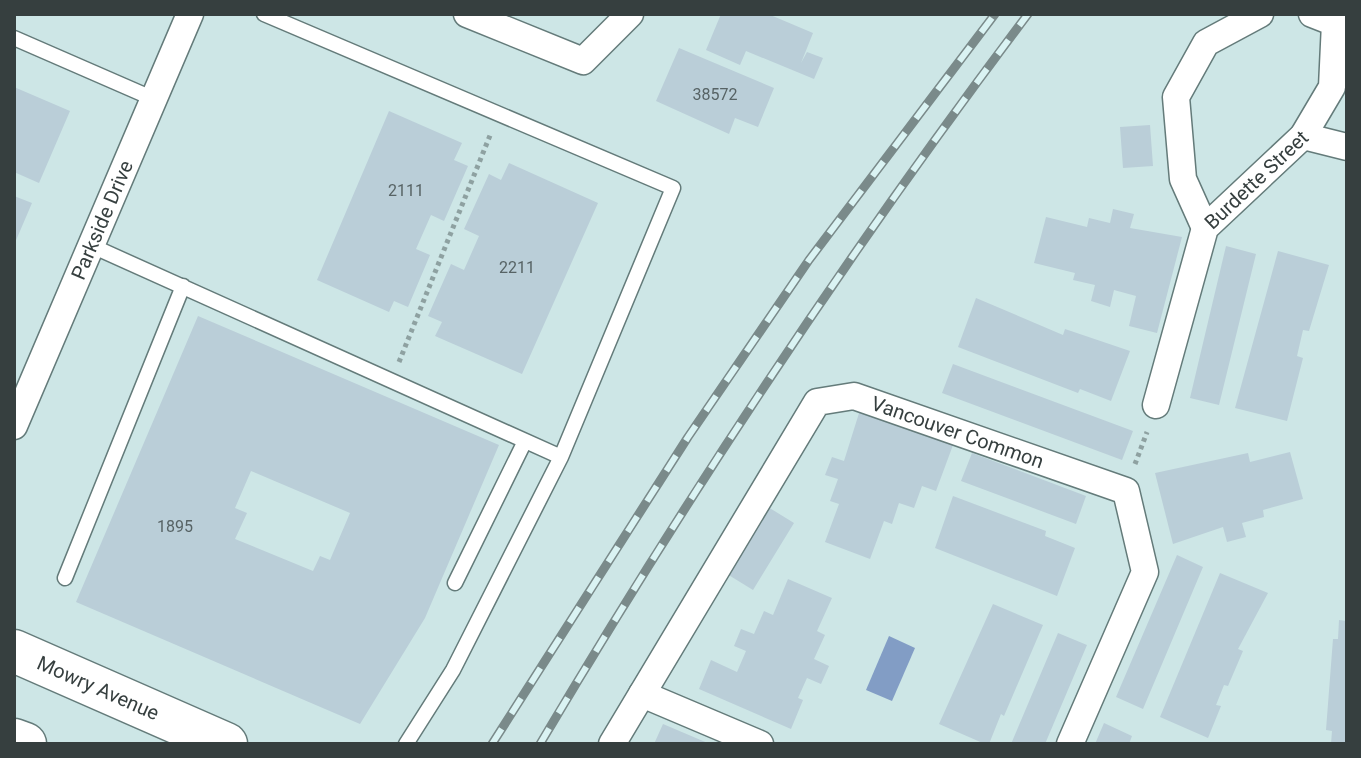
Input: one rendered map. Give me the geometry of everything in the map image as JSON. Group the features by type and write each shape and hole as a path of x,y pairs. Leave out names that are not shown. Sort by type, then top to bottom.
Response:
{"main road":[{"name":"Mowry Avenue","path":"14,651 226,744"},
{"path":"14,740 25,744"}],"street":[{"name":"Parkside Drive","path":"14,426 190,14"},
{"path":"467,14 583,61 630,14"},
{"path":"1205,228 1183,179 1176,97 1206,43 1260,14"},
{"path":"1303,136 1332,87 1335,23 1312,14"},
{"name":"Burdette Street","path":"1156,405 1205,228 1303,136 1347,147"},
{"name":"Vancouver Common","path":"612,744 817,402 854,396 1126,491"},
{"path":"1070,744 1145,572 1126,491"},
{"path":"642,694 760,744"}],"lane":[{"path":"264,14 673,188 561,457 453,670 406,744"},
{"path":"14,38 154,99"},
{"path":"92,246 561,457"},
{"path":"65,578 183,286"},
{"path":"455,583 525,441"}],"path":[{"path":"392,381 499,114"},
{"path":"1126,491 1156,405"}],"water":[{"path":"889,636 915,648 892,701 866,690"}],"building":[{"path":"721,14 768,14 813,33 801,63 807,52 823,58 814,79 746,51 740,65 706,50"},
{"path":"679,48 774,88 758,127 735,118 729,134 656,101"},
{"path":"14,87 70,111 39,183 14,172"},
{"path":"389,111 462,143 454,160 468,166 444,221 431,215 416,249 430,255 408,307 394,301 389,312 317,280"},
{"path":"1150,125 1153,166 1123,168 1120,127"},
{"path":"509,163 598,203 522,374 435,336 442,322 428,316 451,264 464,270 479,236 464,229 489,174 501,180"},
{"path":"14,196 32,203 14,245"},
{"path":"1113,209 1134,214 1130,228 1182,237 1157,333 1129,326 1136,296 1114,290 1110,307 1091,301 1095,285 1073,280 1075,273 1034,263 1046,217 1087,227 1089,218 1110,223"},
{"path":"1226,246 1256,254 1219,405 1190,398"},
{"path":"1278,251 1329,265 1309,331 1303,330 1297,356 1303,358 1287,421 1235,408"},
{"path":"976,298 1063,335 1065,329 1130,351 1111,401 1080,389 1078,393 958,347"},
{"path":"198,316 499,445 425,618 360,724 76,602","holes":["251,471 350,513 330,560 320,556 313,571 235,539 247,513 235,508"]},
{"path":"953,364 1133,431 1122,460 942,393"},
{"path":"860,410 953,445 936,491 922,486 914,508 899,503 892,524 884,521 870,559 825,542 839,504 830,501 838,479 825,475 832,457 844,461"},
{"path":"1290,452 1303,499 1263,510 1264,517 1242,523 1246,537 1227,542 1223,527 1173,544 1155,473 1248,453 1250,462"},
{"path":"972,453 1086,496 1076,524 961,481"},
{"path":"953,496 1046,531 1045,536 1075,548 1057,596 935,548"},
{"path":"768,507 794,523 753,590 727,574"},
{"path":"1177,555 1203,567 1143,709 1116,697"},
{"path":"1220,573 1268,593 1238,649 1243,651 1228,686 1224,685 1216,705 1221,706 1208,738 1160,717"},
{"path":"788,579 832,598 817,631 825,635 814,659 829,666 821,684 807,678 798,698 803,700 791,729 699,689 711,660 737,672 746,651 734,646 741,629 754,634 764,611 773,615"},
{"path":"993,604 1043,625 1004,716 1001,714 989,744 985,744 939,724"},
{"path":"1339,620 1347,621 1347,744 1331,744 1332,731 1326,730 1333,639 1338,639"},
{"path":"1058,633 1087,645 1045,744 1011,744"},
{"path":"1104,723 1132,736 1129,744 1095,744"},
{"path":"663,724 710,744 654,744"}],"railway":[{"path":"492,744 688,437 809,260 995,14"},
{"path":"540,744 654,557 774,372 898,191 1028,14"}]}
